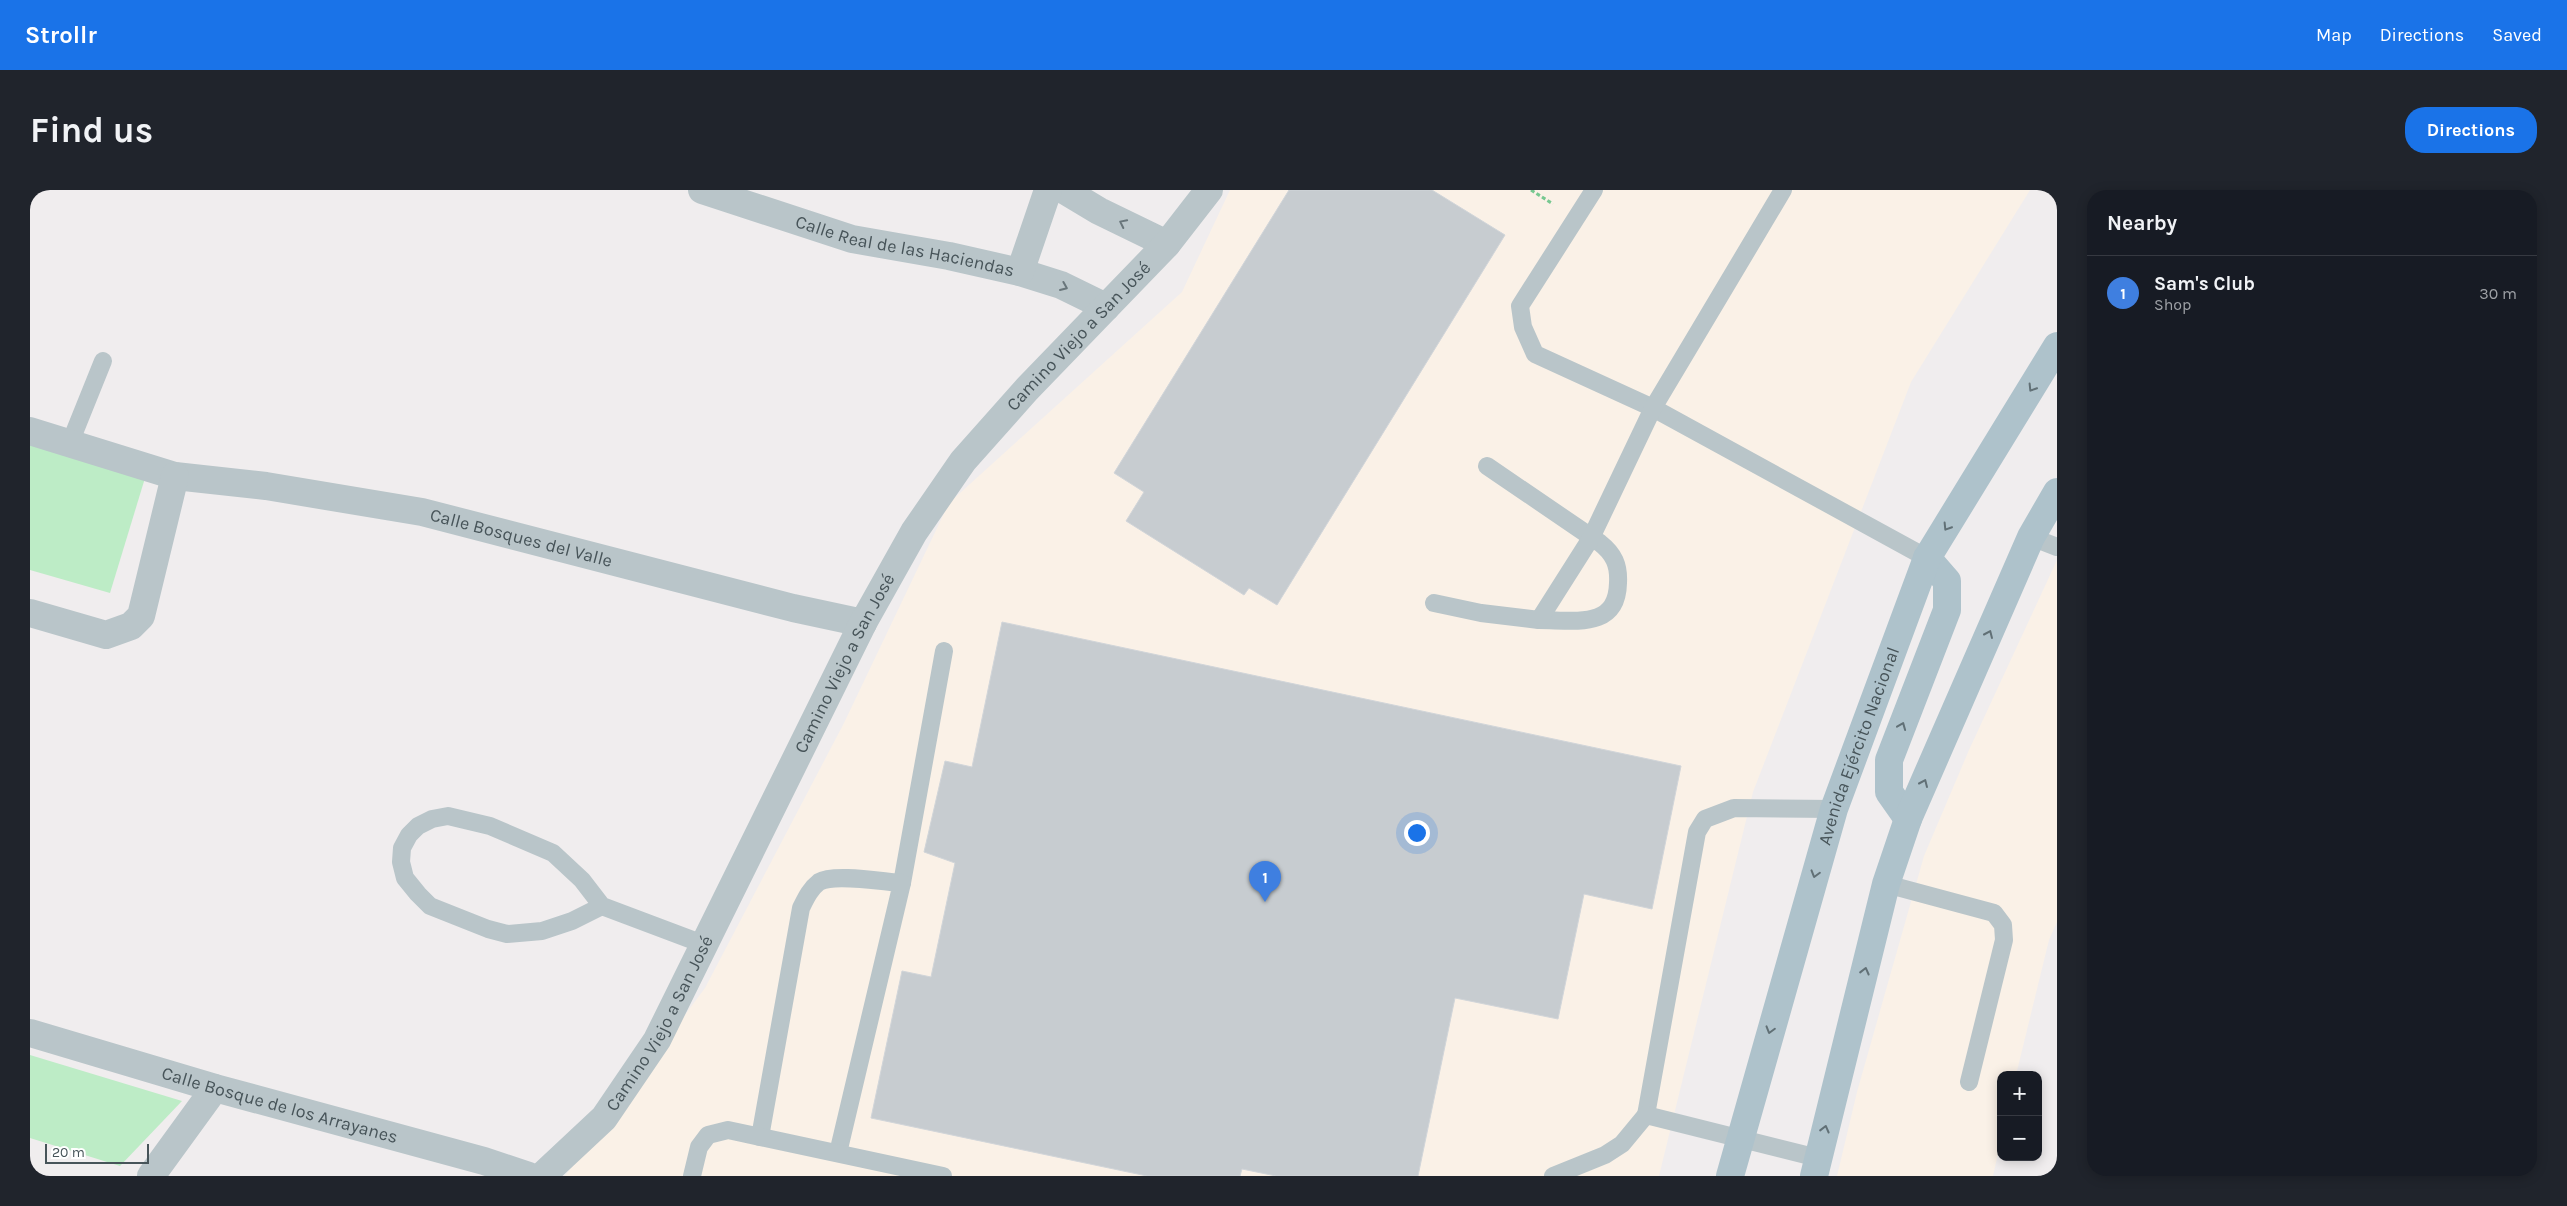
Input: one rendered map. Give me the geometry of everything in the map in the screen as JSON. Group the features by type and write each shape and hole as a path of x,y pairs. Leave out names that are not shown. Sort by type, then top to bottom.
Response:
{"main road":[{"name":"Avenida Ejército Nacional","path":"1730,1176 1834,809 1927,558 2057,346"},
{"path":"1816,1167 1886,884 1908,819 2031,537 2057,492"},
{"path":"1908,819 1890,792 1889,760 1947,610 1947,581 1927,558"}],"street":[{"name":"Calle Real de las Haciendas","path":"702,190 852,239 948,256 1020,272 1061,285 1106,306"},
{"path":"1020,272 1048,190"},
{"path":"1064,190 1099,211 1166,244"},
{"name":"Camino Viejo a San José","path":"542,1176 604,1118 657,1040 862,623 914,532 963,461 1166,244 1209,190"},
{"name":"Calle Bosques del Valle","path":"30,431 175,476 266,486 422,512 793,608 862,623"},
{"path":"30,613 106,635 131,626 140,616 175,476"},
{"name":"Calle Bosque de los Arrayanes","path":"30,1033 215,1088 484,1161 529,1176"},
{"path":"151,1176 215,1088"}],"lane":[{"path":"1594,190 1520,306 1523,327 1535,354 1652,408 1927,558"},
{"path":"1539,620 1591,538 1652,408 1783,190"},
{"path":"70,443 103,361"},
{"path":"1434,603 1481,613 1539,620 1586,619 1604,615 1618,598 1618,568 1611,552 1487,466"},
{"path":"2031,537 2057,547"},
{"path":"838,1154 902,883 944,651"},
{"path":"1553,1176 1605,1155 1622,1144 1646,1115 1697,832 1706,819 1734,808 1834,809"},
{"path":"602,906 572,921 542,931 507,934 488,929 430,906 405,878 401,862 402,848 408,835 418,826 432,819 448,816 490,826 554,853 582,880 602,906 703,944"},
{"path":"760,1137 801,908 808,893 820,882 833,878 902,883"},
{"path":"1886,884 1994,913 2003,925 2004,940 1969,1082"},
{"path":"1646,1115 1684,1126 1740,1137 1816,1167"},
{"path":"692,1176 699,1148 708,1135 728,1130 943,1176"}],"shaded area":[{"path":"1230,190 2030,190 1911,382 1753,792 1659,1176 565,1176 705,988 844,723 949,503 1182,292"},
{"path":"2057,560 2057,922 2049,940 2017,1071 1997,1071 1997,1158 1993,1176 1837,1176 1857,1092 1924,856 1969,750"}],"green space":[{"path":"30,445 145,478 110,593 30,570"},
{"path":"30,1055 182,1101 120,1166 30,1138"}],"building":[{"path":"1289,190 1432,190 1505,235 1277,605 1249,588 1244,595 1126,521 1144,492 1114,473"},
{"path":"1002,622 1681,766 1652,909 1584,894 1558,1019 1455,998 1418,1176 1276,1176 1242,1169 1240,1176 1147,1176 871,1118 902,971 931,977 955,863 924,852 945,761 972,767"}],"place":[{"name":"Sam's Club","path":"1265,902"}]}
